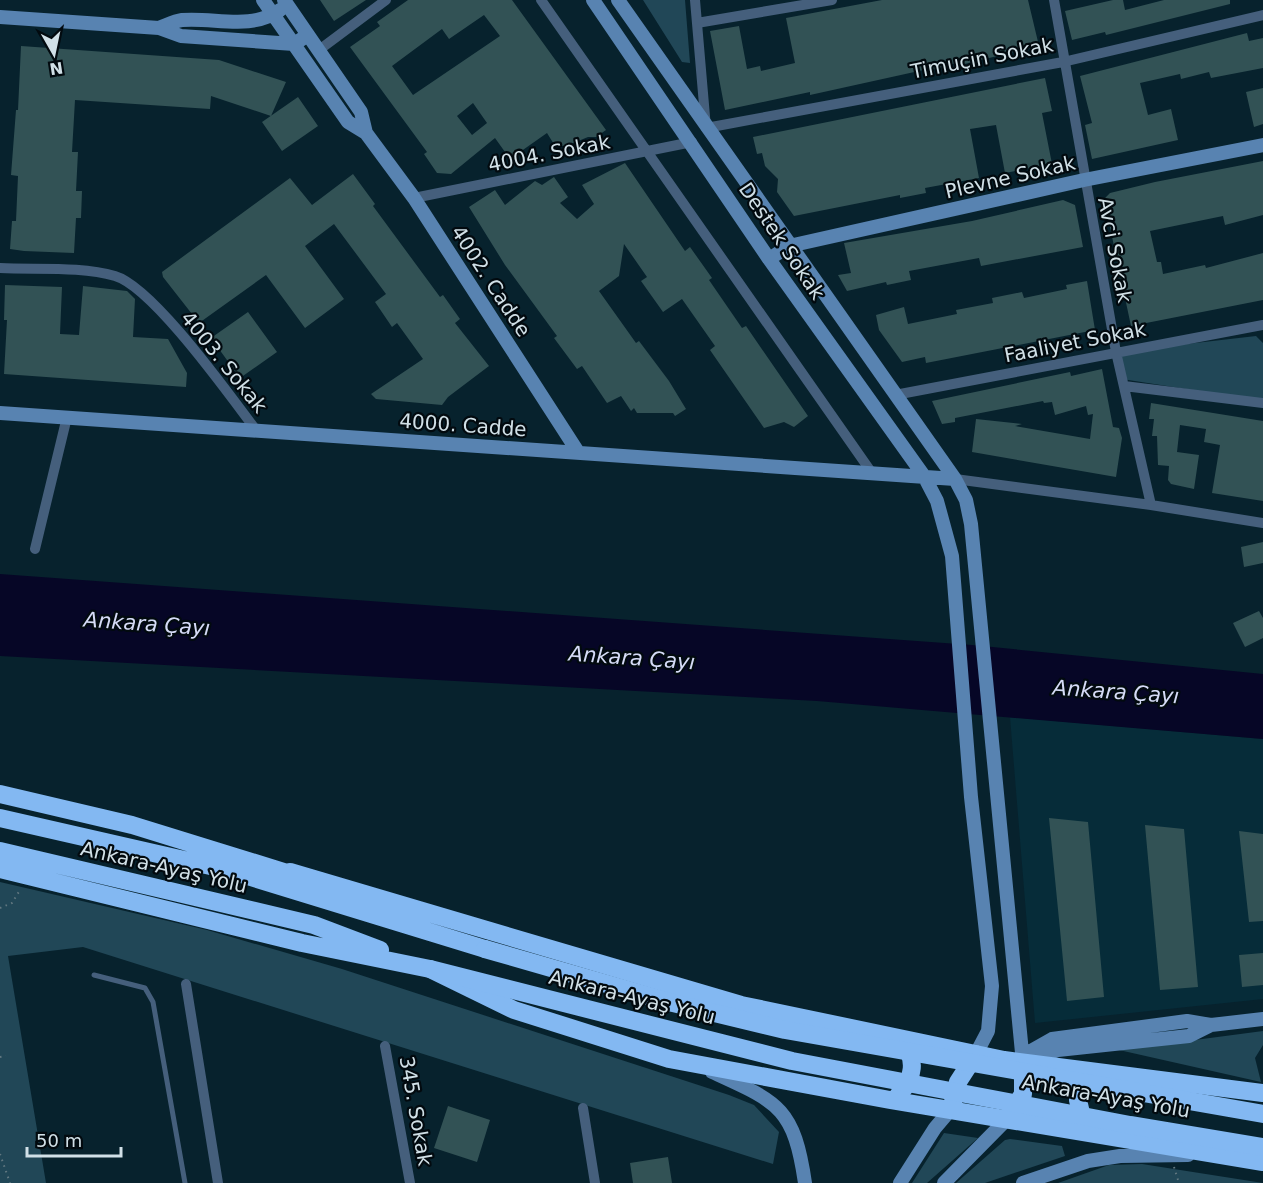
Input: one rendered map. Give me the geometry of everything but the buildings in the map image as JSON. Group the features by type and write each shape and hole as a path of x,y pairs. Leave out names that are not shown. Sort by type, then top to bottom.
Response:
{"highway":[{"path":"0,794 132,825 673,987 741,1005 1023,1063 1263,1093"},
{"name":"Ankara-Ayaş Yolu","path":"0,818 228,870 422,931 673,1003 785,1030 1263,1114"},
{"name":"Ankara-Ayaş Yolu","path":"0,851 314,925 430,969 792,1061 1130,1125 1263,1147"},
{"path":"0,869 302,944 430,969 514,1010 659,1056 696,1065 1263,1162"},
{"path":"290,872 422,931"},
{"path":"890,1100 900,1094 911,1076 910,1054 896,1037"},
{"path":"952,1108 961,1077 976,1054"},
{"path":"1007,1119 1023,1094 1023,1063"},
{"path":"1110,1137 1096,1132 1083,1122 1078,1100 1088,1080 1115,1074"}],"street":[{"path":"263,0 273,15"},
{"path":"319,50 386,0"},
{"path":"541,0 872,473"},
{"name":"Destek Sokak","path":"593,0 692,142 769,260 924,476 937,501 952,556 964,720 992,986 988,1031 976,1054"},
{"name":"Destek Sokak","path":"618,0 955,479 966,500 971,524 984,640 1023,1063"},
{"path":"695,0 706,128"},
{"path":"697,22 832,0"},
{"name":"Avci Sokak","path":"1054,0 1063,62 1116,352 1151,505"},
{"name":"4002. Cadde","path":"159,28 181,20 234,23 273,15 285,2 361,112 366,133"},
{"name":"4002. Cadde","path":"273,15 348,122 366,133 414,198 578,452"},
{"name":"Timuçin Sokak","path":"706,128 1063,62 1263,15"},
{"name":"4002. Cadde","path":"0,17 159,28 181,36 294,44"},
{"path":"294,44 308,35"},
{"name":"4004. Sokak","path":"414,198 692,142"},
{"name":"Plevne Sokak","path":"769,260 789,246 1084,180 1263,145"},
{"name":"4003. Sokak","path":"0,268 98,273 128,282 186,338 256,430"},
{"name":"Faaliyet Sokak","path":"895,395 1263,325"},
{"path":"1124,386 1263,403"},
{"name":"4000. Cadde","path":"0,413 924,476"},
{"path":"35,549 67,417"},
{"path":"924,476 1151,505 1263,523"},
{"path":"186,984 218,1183"},
{"path":"1023,1063 1029,1053 1052,1039 1187,1021 1211,1025 1263,1019"},
{"name":"345. Sokak","path":"386,1046 410,1183"},
{"path":"696,1065 760,1094 786,1117 795,1132 805,1183"},
{"path":"582,1108 595,1183"},
{"path":"900,1183 935,1128 952,1108"},
{"path":"944,1183 1007,1119"},
{"path":"1023,1183 1088,1161 1120,1156 1220,1154"}],"lane":[{"path":"94,975 145,988 153,1002 184,1183"}],"path":[{"path":"0,908 12,903 19,895 24,875"},
{"path":"0,1057 6,1056"},
{"path":"0,1155 10,1183"}],"shaded area":[{"path":"643,0 685,0 690,63 682,62"},
{"path":"1256,336 1263,343 1263,401 1122,379 1117,352"},
{"path":"1010,717 1263,739 1263,999 1035,1023"},
{"path":"0,882 207,930 342,969 729,1095 754,1105 779,1132 773,1164 83,947 8,956 46,1183 0,1183"},
{"path":"1263,1031 1263,1045 1255,1058 1261,1082 1119,1050"},
{"path":"944,1133 978,1138 927,1183 912,1183"},
{"path":"1005,1140 1062,1146 1065,1156 985,1183 956,1183"},
{"path":"1142,1164 1263,1183 1058,1183 1109,1165"}],"water":[{"name":"Ankara Çayı","path":"0,574 972,645 1263,674 1263,739 817,701 0,656"}]}
